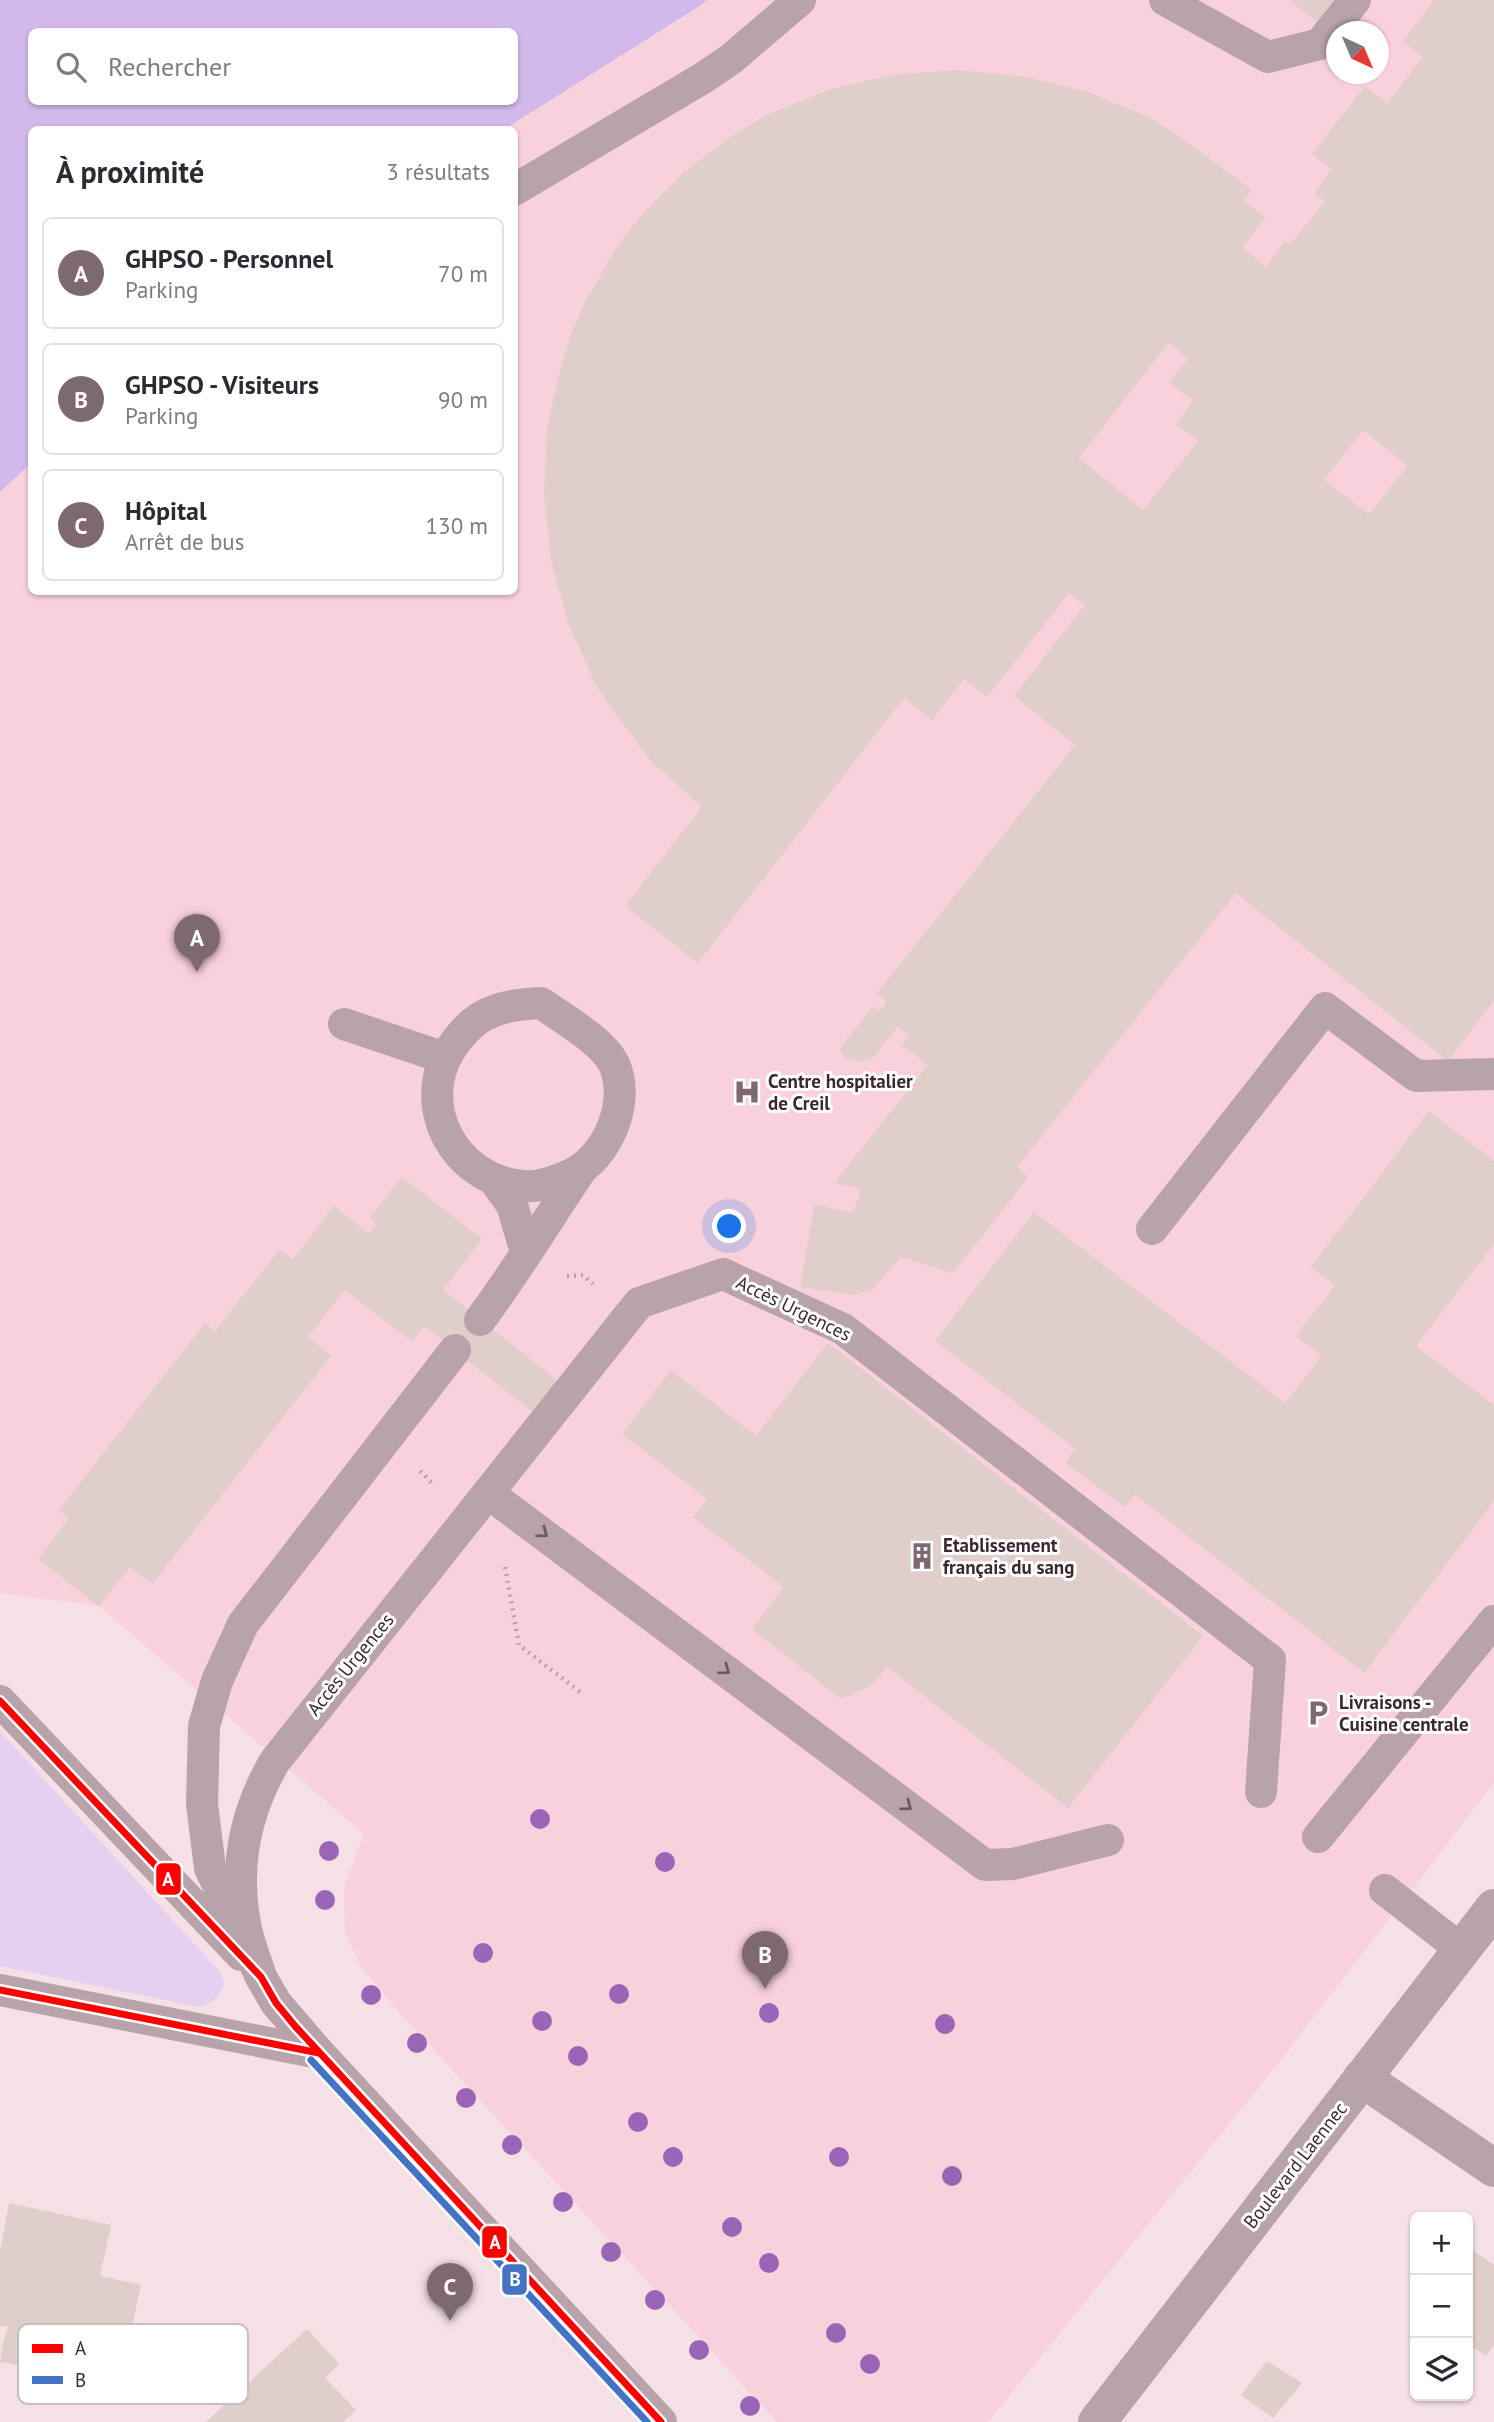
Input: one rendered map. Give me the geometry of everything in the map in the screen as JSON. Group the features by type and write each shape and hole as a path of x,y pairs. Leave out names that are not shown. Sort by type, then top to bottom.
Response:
{"street":[{"name":"Boulevard Laennec","path":"1097,2422 1494,1908"},
{"path":"1362,2078 1494,2168"}],"lane":[{"path":"518,188 703,78 731,59 800,0"},
{"path":"1165,0 1268,57 1320,44 1355,0"},
{"path":"480,1320 508,1283 582,1169 602,1148 616,1122 619,1093 614,1064 597,1044 541,1003 492,1011 467,1027 445,1058 437,1080 438,1111 448,1140 467,1164 494,1180 523,1187 554,1183 582,1169"},
{"path":"1152,1229 1325,1008 1416,1076 1494,1074"},
{"path":"344,1024 445,1058"},
{"path":"494,1180 512,1205 526,1252"},
{"name":"Accès Urgences","path":"261,1977 245,1925 242,1886 247,1820 260,1786 295,1733 639,1303 723,1274 843,1329 1270,1660 1261,1792"},
{"path":"455,1350 243,1624 217,1681 204,1726 202,1804 210,1868 276,2003 319,2053 661,2422"},
{"path":"488,1493 985,1865 1013,1864 1108,1840"},
{"path":"1318,1837 1494,1620"},
{"path":"0,1700 261,1977"},
{"path":"1385,1890 1462,1950"},
{"path":"0,1990 319,2053"}],"path":[{"path":"505,1565 519,1645 580,1692"}],"shaded area":[{"path":"0,0 707,0 510,126 28,126 28,466 0,492"},
{"name":"Centre hospitalier de Creil","path":"707,0 1494,0 1494,1783 1268,2076 988,2422 777,2422 397,2010 361,1967 345,1933 344,1887 364,1834 99,1606 0,1593 0,492 28,466 28,595 518,595 518,126 510,126 700,7"},
{"path":"0,1731 220,1972 224,1983 212,2002 199,2007 0,1966"}],"building":[{"path":"1289,0 1337,0 1319,23"},
{"path":"1434,0 1494,0 1494,1001 1448,1061 1236,893 1017,1167 1028,1178 953,1273 901,1257 873,1289 855,1295 800,1287 814,1205 853,1212 861,1189 834,1183 928,1065 902,1045 909,1036 898,1026 873,1058 861,1062 844,1058 840,1048 873,1006 880,1011 887,1002 877,993 1075,745 1014,696 1085,605 1069,593 987,697 964,679 932,720 904,698 698,963 625,906 702,807 652,762 595,683 568,623 551,560 544,495 547,428 562,362 585,302 618,245 638,219 684,172 736,133 765,116 828,90 891,75 957,70 1022,76 1085,91 1146,116 1175,133 1252,190 1243,201 1265,217 1243,247 1266,268 1285,241 1290,245 1325,201 1314,193 1332,169 1312,154 1365,86 1387,104 1423,57 1403,41","holes":["1169,342 1188,359 1169,382 1193,400 1176,424 1198,441 1143,510 1079,458","1363,430 1408,466 1369,514 1324,480"]},
{"path":"1429,1111 1494,1161 1494,1244 1416,1346 1494,1405 1494,1501 1364,1673 1134,1494 1124,1507 1065,1462 1076,1449 935,1341 1034,1212 1285,1403 1322,1356 1296,1336 1335,1286 1311,1267"},
{"path":"402,1177 482,1239 443,1290 563,1385 539,1417 424,1326 412,1342 345,1290 308,1337 331,1356 152,1584 130,1567 99,1606 38,1559 69,1518 59,1510 205,1323 215,1331 280,1249 293,1259 334,1206 369,1234 377,1224 369,1219"},
{"name":"Etablissement français du sang","path":"828,1343 1203,1636 1068,1808 887,1667 872,1685 841,1699 752,1629 784,1587 693,1517 707,1499 622,1434 671,1370 756,1436"},
{"path":"9,2203 111,2225 100,2276 141,2285 132,2324 18,2324 18,2365 0,2362 8,2327 0,2326 0,2252"},
{"path":"1473,2250 1494,2265 1494,2345 1486,2356 1473,2347"},
{"path":"307,2329 339,2364 325,2378 356,2410 343,2422 206,2422 226,2404 248,2404 248,2383"},
{"path":"1267,2361 1302,2383 1273,2418 1241,2395"}],"transit line":[{"name":"A","path":"0,1701 261,1977 276,2003 295,2026 661,2422"},
{"name":"A","path":"0,1990 319,2053"},
{"name":"B","path":"311,2060 647,2422"}],"place":[{"name":"GHPSO - Personnel","path":"197,972"},
{"name":"Centre hospitalier de Creil","path":"747,1092"},
{"name":"Etablissement français du sang","path":"922,1556"},
{"name":"Livraisons - Cuisine centrale","path":"1318,1713"},
{"name":"GHPSO - Visiteurs","path":"765,1989"},
{"name":"Hôpital","path":"450,2321"}]}
